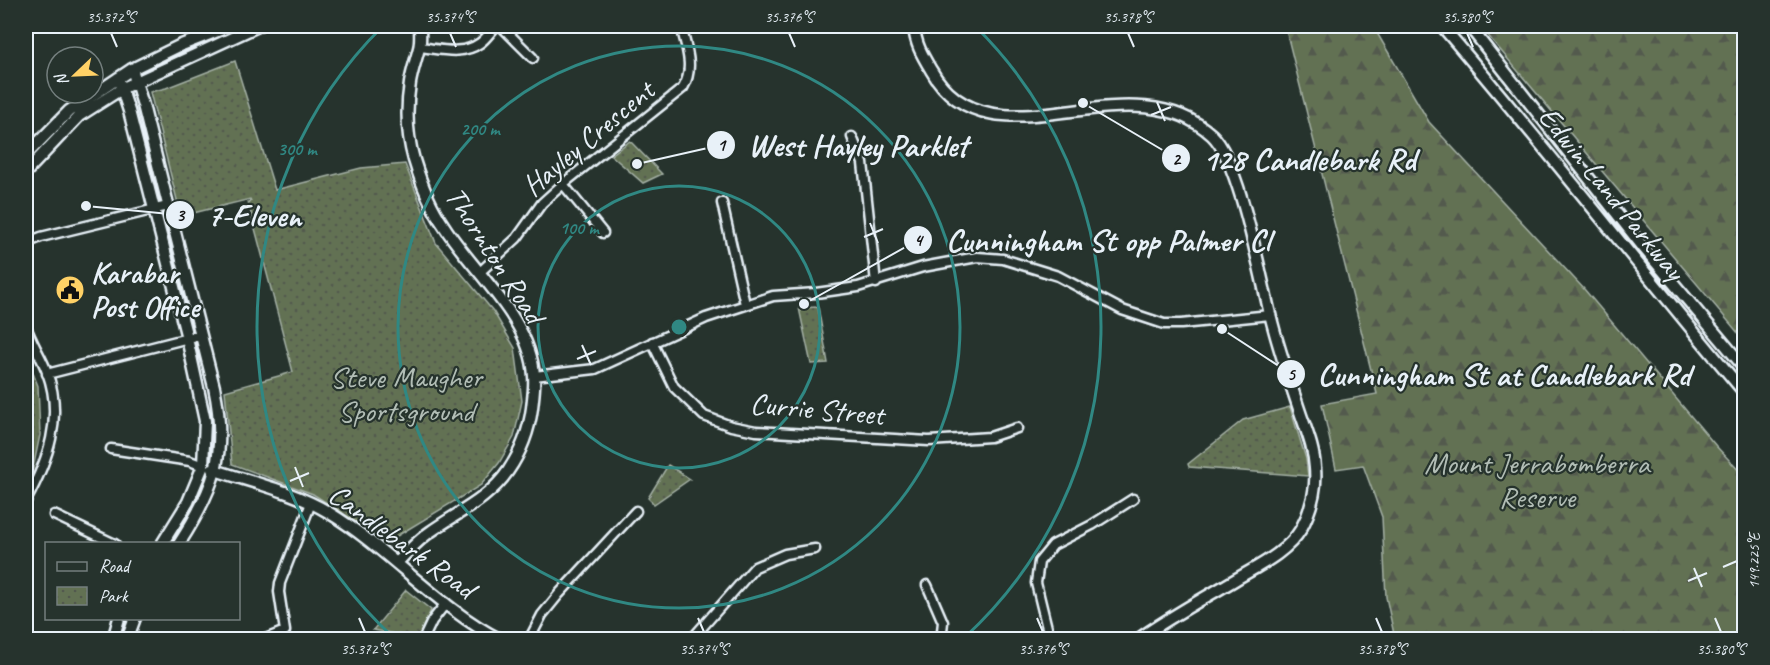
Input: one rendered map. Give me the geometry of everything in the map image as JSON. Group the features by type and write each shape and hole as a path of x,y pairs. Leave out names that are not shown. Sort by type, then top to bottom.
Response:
{"main road":[{"path":"26,155 69,111 120,83 136,82 219,37 230,26"},
{"path":"26,172 79,117 120,83 132,69 178,46 258,26"},
{"name":"Thornton Road","path":"397,563 430,532 480,501 507,473 524,442 530,423 534,376 528,352 518,328 480,272 444,227 424,190 410,140 409,95 419,47 420,26"},
{"path":"914,26 919,49 937,81 956,101 979,112 1013,117 1100,107 1163,108 1187,118 1213,136 1231,166 1252,238 1270,315 1314,458 1314,492 1307,517 1300,531 1288,546 1137,639"},
{"name":"Edwin Land Parkway","path":"1442,26 1496,88 1744,392"},
{"name":"Edwin Land Parkway","path":"1468,26 1643,247 1744,367"},
{"path":"132,69 201,335 218,412 219,438 216,471 203,505 180,542"},
{"path":"120,83 187,338 206,421 203,466 188,502 163,542"},
{"name":"Candlebark Road","path":"203,466 311,503 329,513 397,563 446,603 488,633 501,639"},
{"path":"112,639 118,620"},
{"path":"127,639 134,620"}],"street":[{"path":"419,47 456,52 481,43 496,26"},
{"path":"501,26 533,58"},
{"name":"Hayley Crescent","path":"480,272 517,238 542,203 682,88 689,74 690,64 681,26"},
{"path":"852,137 863,163 876,283"},
{"path":"563,184 603,233"},
{"path":"722,203 745,304"},
{"path":"26,243 48,235 168,206"},
{"path":"534,376 595,369 706,318 773,296 844,290 876,283 923,267 977,257 1003,259 1058,276 1122,310 1164,324 1270,315"},
{"path":"26,326 47,374 54,399 54,429 48,453 26,501"},
{"path":"47,374 201,335"},
{"name":"Currie Street","path":"652,342 674,387 704,416 731,426 756,431 929,441 990,437 1017,428"},
{"path":"111,449 190,461 203,466"},
{"path":"1050,639 1036,583 1039,562 1053,545 1092,525 1133,499"},
{"path":"263,639 285,631 279,586 311,503"},
{"path":"529,639 542,615 559,594 636,511"},
{"path":"54,515 113,542"},
{"path":"691,639 755,567 785,554 815,549"},
{"path":"927,585 943,622 943,635 940,639"},
{"path":"423,639 432,621 446,603"}],"green space":[{"name":"Mount Jerrabomberra Reserve","path":"1285,26 1373,26 1429,122 1584,289 1744,476 1744,639 1395,639 1386,597 1382,517 1363,465 1336,469 1322,404 1377,394"},
{"path":"1480,26 1744,26 1744,340"},
{"name":"Steve Maugher Sportsground","path":"235,61 275,190 361,168 405,164 436,243 493,311 515,348 522,401 514,437 499,463 481,485 387,542 313,494 232,464 225,391 293,372 248,202 251,201 250,199 181,216 150,92"},
{"path":"630,141 662,174 643,183 611,155"},
{"path":"818,307 828,363 811,364 799,308"},
{"path":"26,355 38,386 40,435 26,502"},
{"path":"1290,407 1306,459 1308,476 1189,467 1188,464 1243,420"},
{"path":"668,465 690,479 654,504 648,498"},
{"path":"406,590 431,610 419,638 373,630"}],"place":[{"name":"128 Candlebark Rd","path":"1083,103"},
{"name":"West Hayley Parklet","path":"637,164"},
{"name":"7-Eleven","path":"86,206"},
{"name":"Karabar Post Office","path":"70,290"},
{"name":"Cunningham St opp Palmer Cl","path":"804,304"},
{"name":"Cunningham St at Candlebark Rd","path":"1222,329"}]}
